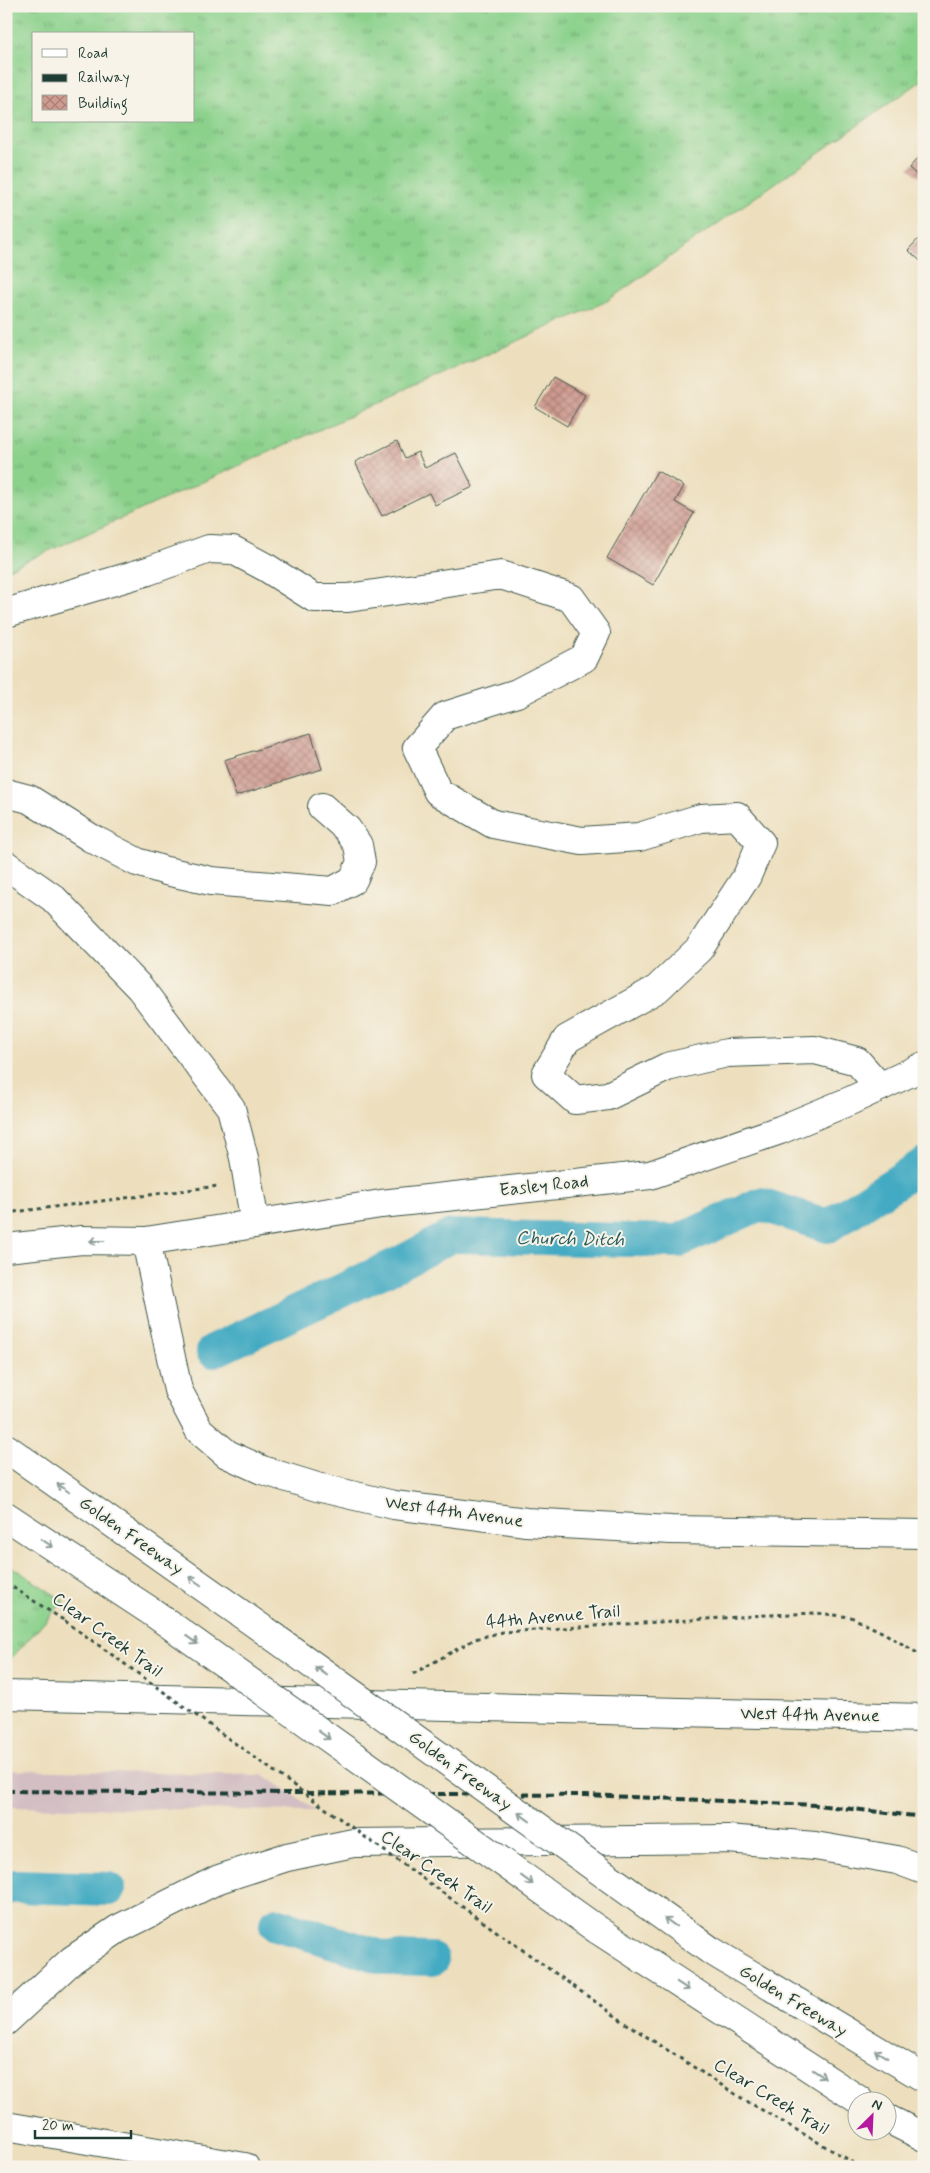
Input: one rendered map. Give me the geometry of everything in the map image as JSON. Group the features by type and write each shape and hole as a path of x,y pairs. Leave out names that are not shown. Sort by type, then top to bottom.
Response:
{"main road":[{"path":"6,613 148,571 209,548 233,550 267,568 314,598 348,598 501,575 571,598 596,633 584,658 517,693 445,716 417,748 438,792 492,824 582,842 639,837 701,818 737,816 762,843 747,876 699,950 657,989 567,1039 546,1074 576,1100 608,1096 667,1067 727,1053 815,1050 857,1061 880,1087"},
{"path":"6,793 29,799 106,846 137,862 166,871 211,881 333,892 353,880 361,862 358,844 347,829 322,807"},
{"path":"6,865 53,898 140,988 231,1108 244,1158 255,1224"},
{"name":"Easley Road","path":"6,1248 82,1240 146,1241 381,1204 650,1175 780,1130 924,1066"},
{"name":"West 44th Avenue","path":"146,1241 178,1390 199,1430 227,1454 262,1470 317,1487 394,1506 526,1522 671,1530 924,1534"},
{"name":"Golden Freeway","path":"6,1448 264,1630 710,1950 924,2078"},
{"path":"6,1516 152,1612 598,1930 848,2093"},
{"name":"West 44th Avenue","path":"6,1695 924,1718"},
{"path":"6,2021 72,1960 118,1929 219,1879 287,1856 353,1843 727,1840 815,1846 897,1860 924,1870"},
{"path":"898,2124 924,2137"},
{"path":"6,2126 245,2167"}],"path":[{"path":"6,1213 248,1184"},
{"name":"Clear Creek Trail","path":"6,1583 65,1621 272,1772 646,2036 743,2099 861,2167"},
{"name":"44th Avenue Trail","path":"405,1678 475,1639 502,1632 768,1614 817,1613 851,1617 884,1633 924,1657"},
{"path":"129,1674 148,1674"}],"shaded area":[{"path":"6,1770 264,1775 316,1811 6,1807"}],"green space":[{"path":"6,6 924,6 924,79 607,301 6,570"},
{"path":"6,1563 64,1601 6,1664"}],"building":[{"path":"924,151 924,181 909,168"},
{"path":"924,233 924,264 908,250"},
{"path":"553,377 585,395 567,426 535,407"},
{"path":"397,441 405,458 418,452 425,468 456,453 473,487 435,505 429,493 382,516 355,462"},
{"path":"657,471 684,486 675,502 694,513 653,585 607,558"},
{"path":"311,733 322,769 236,796 224,760"}],"waterway":[{"name":"Church Ditch","path":"213,1351 400,1263 451,1236 678,1241 760,1204 828,1226 924,1164"},
{"path":"6,1888 17,1886 109,1889"},
{"path":"276,1924 385,1958 432,1959"}],"railway":[{"path":"6,1791 586,1795 816,1805 924,1817"}]}
